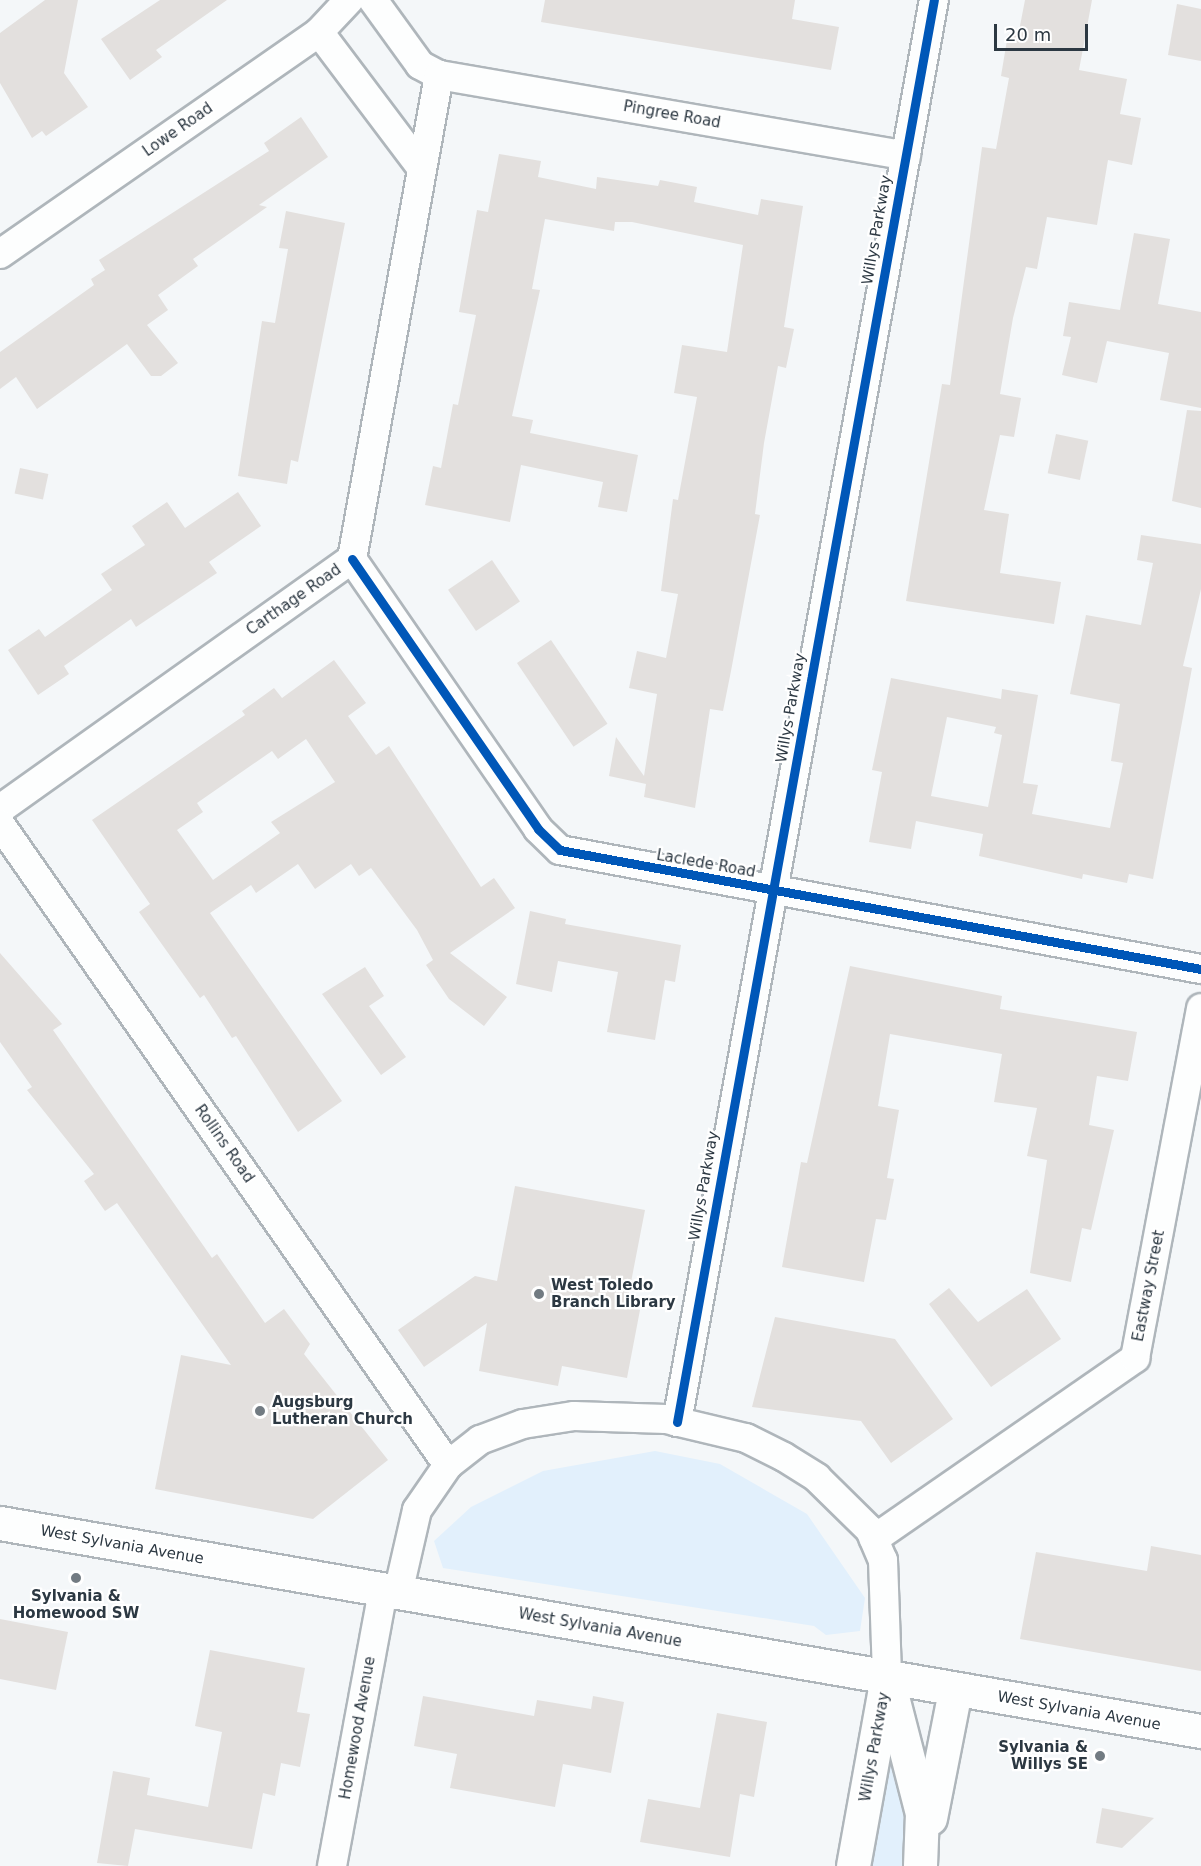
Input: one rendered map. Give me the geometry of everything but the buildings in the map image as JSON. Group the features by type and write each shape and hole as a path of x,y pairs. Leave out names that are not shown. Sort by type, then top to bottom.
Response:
{"main road":[{"name":"West Sylvania Avenue","path":"0,1523 1201,1731"},
{"name":"Willys Parkway","path":"887,1677 915,1777 922,1858"},
{"name":"Willys Parkway","path":"853,1866 887,1677"},
{"path":"922,1858 955,1690"}],"street":[{"name":"Lowe Road","path":"0,254 319,32 349,0"},
{"name":"Pingree Road","path":"373,0 420,64 439,75 906,156"},
{"name":"Willys Parkway","path":"677,1422 934,0"},
{"path":"319,32 420,166"},
{"path":"420,166 439,75"},
{"name":"Carthage Road","path":"0,809 352,559 420,166"},
{"name":"Laclede Road","path":"352,559 551,843 573,855 1201,969"},
{"name":"Rollins Road","path":"0,824 448,1465"},
{"name":"Eastway Street","path":"874,1539 1135,1358 1201,1008"},
{"name":"Homewood Avenue","path":"332,1866 391,1591 417,1510 448,1465 480,1440 524,1424 574,1416 677,1422 746,1438 784,1457 817,1478 874,1539"},
{"path":"874,1539 883,1560 887,1596 887,1677"}],"shaded area":[{"path":"655,1451 720,1464 807,1514 865,1598 860,1631 826,1635 814,1626 443,1568 434,1541 471,1507 543,1471"},
{"path":"891,1745 907,1798 908,1866 868,1866"}],"cycle path":[{"path":"677,1422 934,0"},
{"path":"352,559 538,829 560,850 1201,969"}],"place":[{"name":"West Toledo Branch Library","path":"539,1294"},
{"name":"Augsburg Lutheran Church","path":"260,1411"},
{"name":"Sylvania & Homewood SW","path":"76,1578"},
{"name":"Sylvania & Willys SE","path":"1100,1756"}]}
